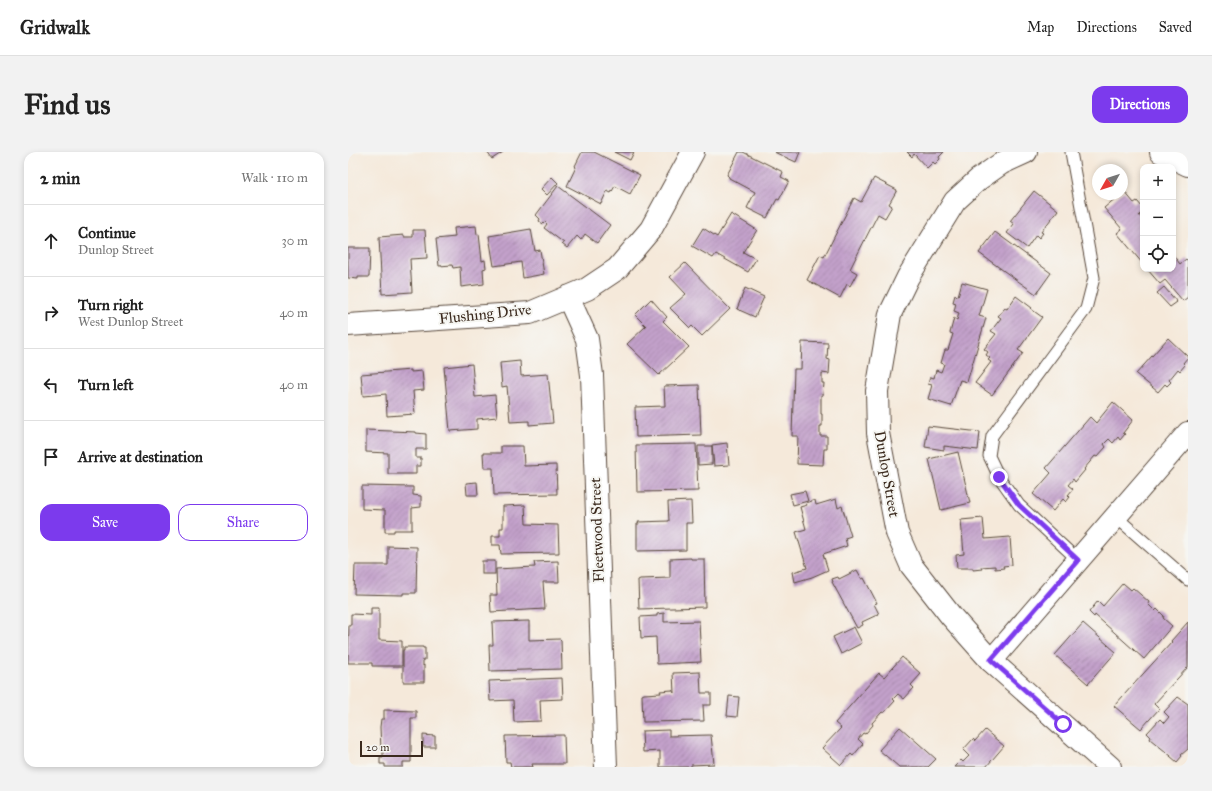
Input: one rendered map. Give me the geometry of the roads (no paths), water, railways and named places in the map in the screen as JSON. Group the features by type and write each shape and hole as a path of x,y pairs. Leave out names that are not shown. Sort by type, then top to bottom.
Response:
{"street":[{"name":"Flushing Drive","path":"348,325 530,313 588,289 617,268 651,229 693,152"},
{"name":"Dunlop Street","path":"1026,152 999,158 955,201 908,277 890,314 877,391 878,434 897,533 911,565 951,616 991,660 1110,767"},
{"path":"1161,152 1188,165"},
{"name":"Fleetwood Street","path":"568,297 587,339 592,375 606,767"},
{"path":"991,660 1188,433"}],"lane":[{"path":"1071,152 1094,278 1086,309 992,436 989,456 999,477 1019,505 1078,560"},
{"path":"1115,516 1188,580"}]}
